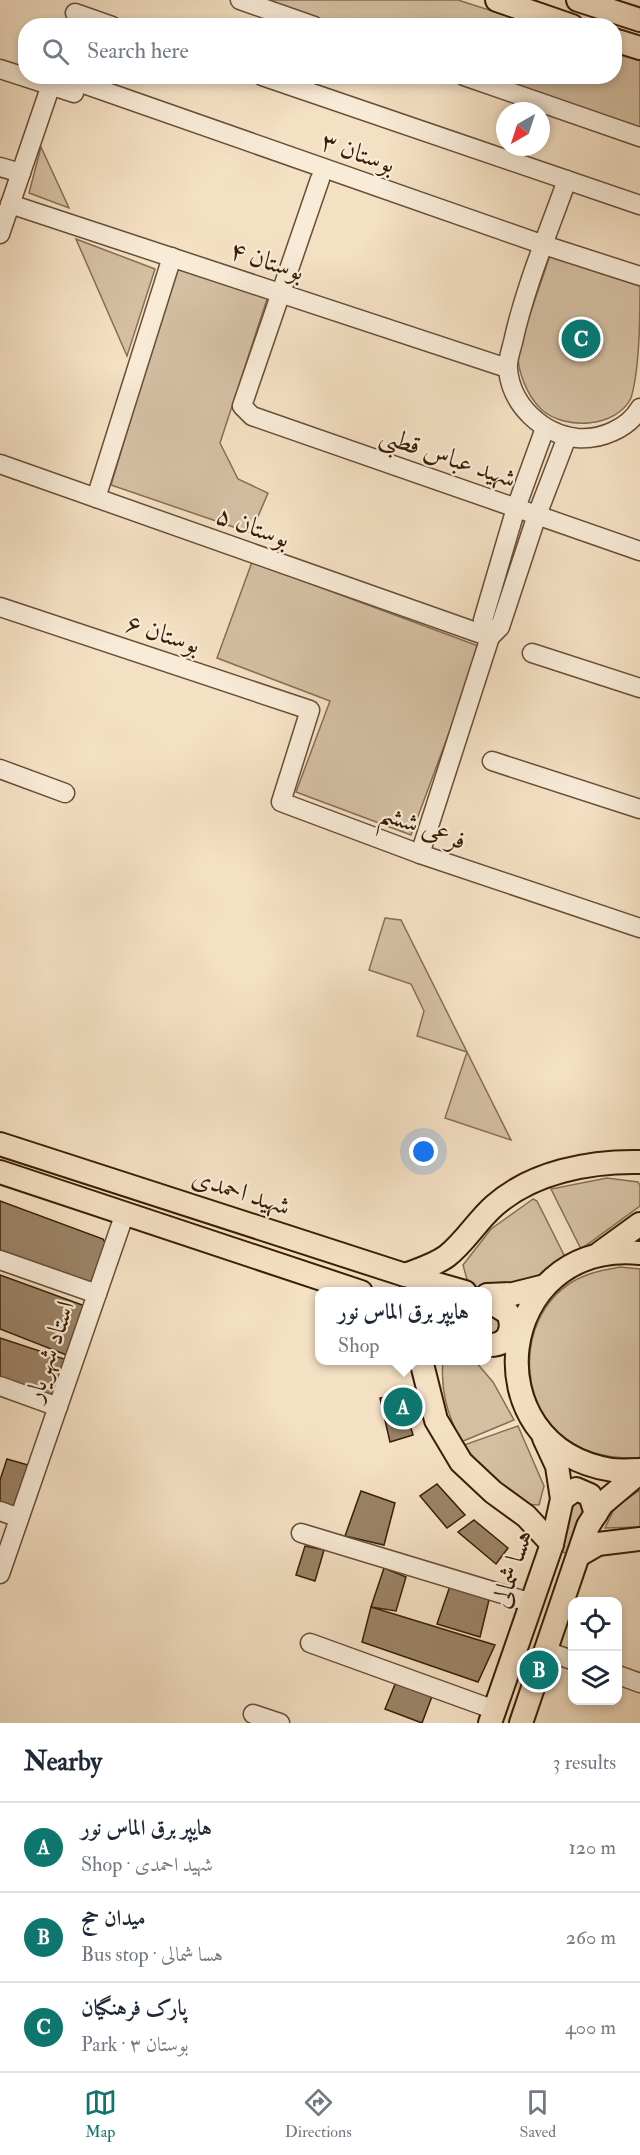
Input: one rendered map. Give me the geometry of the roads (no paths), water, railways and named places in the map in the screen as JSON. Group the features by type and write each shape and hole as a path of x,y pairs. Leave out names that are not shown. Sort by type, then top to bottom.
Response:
{"main road":[{"path":"497,0 549,18"},
{"path":"581,0 640,20"},
{"path":"622,42 640,48"},
{"name":"شهید احمدی","path":"0,1144 447,1287"},
{"path":"405,1275 446,1257 495,1206 533,1181 577,1166 611,1161 640,1162"},
{"path":"0,1172 346,1287"},
{"path":"596,1256 640,1224"},
{"path":"640,1253 622,1251 596,1256 573,1265 545,1286 530,1308 520,1332 516,1358 518,1384 530,1416 541,1431 562,1450 586,1464 614,1470 640,1471"},
{"path":"492,1296 545,1286"},
{"path":"492,1301 508,1313 512,1328 508,1338 492,1344"},
{"path":"492,1357 502,1364 518,1384"},
{"path":"422,1365 436,1420 461,1462 493,1492 526,1516 552,1544"},
{"name":"هسا شمالی","path":"493,1716 552,1544 562,1499 557,1466 541,1431"},
{"path":"521,1723 588,1526 608,1498 640,1471"},
{"path":"562,1499 576,1489 590,1495 596,1514"},
{"path":"579,1555 598,1544 640,1539"}],"street":[{"path":"240,0 291,18"},
{"path":"0,69 18,72"},
{"path":"0,234 53,84"},
{"name":"بوستان ۳","path":"68,84 321,179 542,251 640,276"},
{"name":"بوستان ۳","path":"69,84 542,251"},
{"path":"285,84 640,205"},
{"path":"487,84 640,137"},
{"path":"0,167 21,174"},
{"path":"282,292 321,179"},
{"path":"567,180 517,324 507,368 515,396 525,410 545,428 567,437 600,438 638,416"},
{"name":"بوستان ۴","path":"10,204 507,368"},
{"path":"96,498 172,257"},
{"name":"شهید عباس قطبی","path":"282,292 242,406 252,416 640,551"},
{"path":"490,638 483,620 516,507 545,428"},
{"path":"420,854 490,638 500,627 537,515 567,437"},
{"name":"بوستان ۵","path":"0,464 490,638"},
{"name":"بوستان ۶","path":"0,607 310,710"},
{"path":"532,653 640,688"},
{"name":"فرعی ششم","path":"310,710 281,802 420,854 640,928"},
{"path":"492,761 640,809"},
{"path":"0,769 65,793"},
{"name":"استاد شهریار","path":"0,1574 125,1213"},
{"path":"0,1260 97,1294"},
{"path":"0,1386 58,1407"},
{"path":"0,1511 19,1518"},
{"path":"301,1533 532,1603"},
{"path":"310,1643 493,1716"},
{"path":"546,1651 568,1658"},
{"path":"622,1676 640,1683"},
{"path":"253,1714 280,1723"}],"place":[{"name":"پارک فرهنگیان","path":"581,339"},
{"name":"هایپر برق الماس نور","path":"403,1407"},
{"name":"میدان حج","path":"539,1670"}]}
